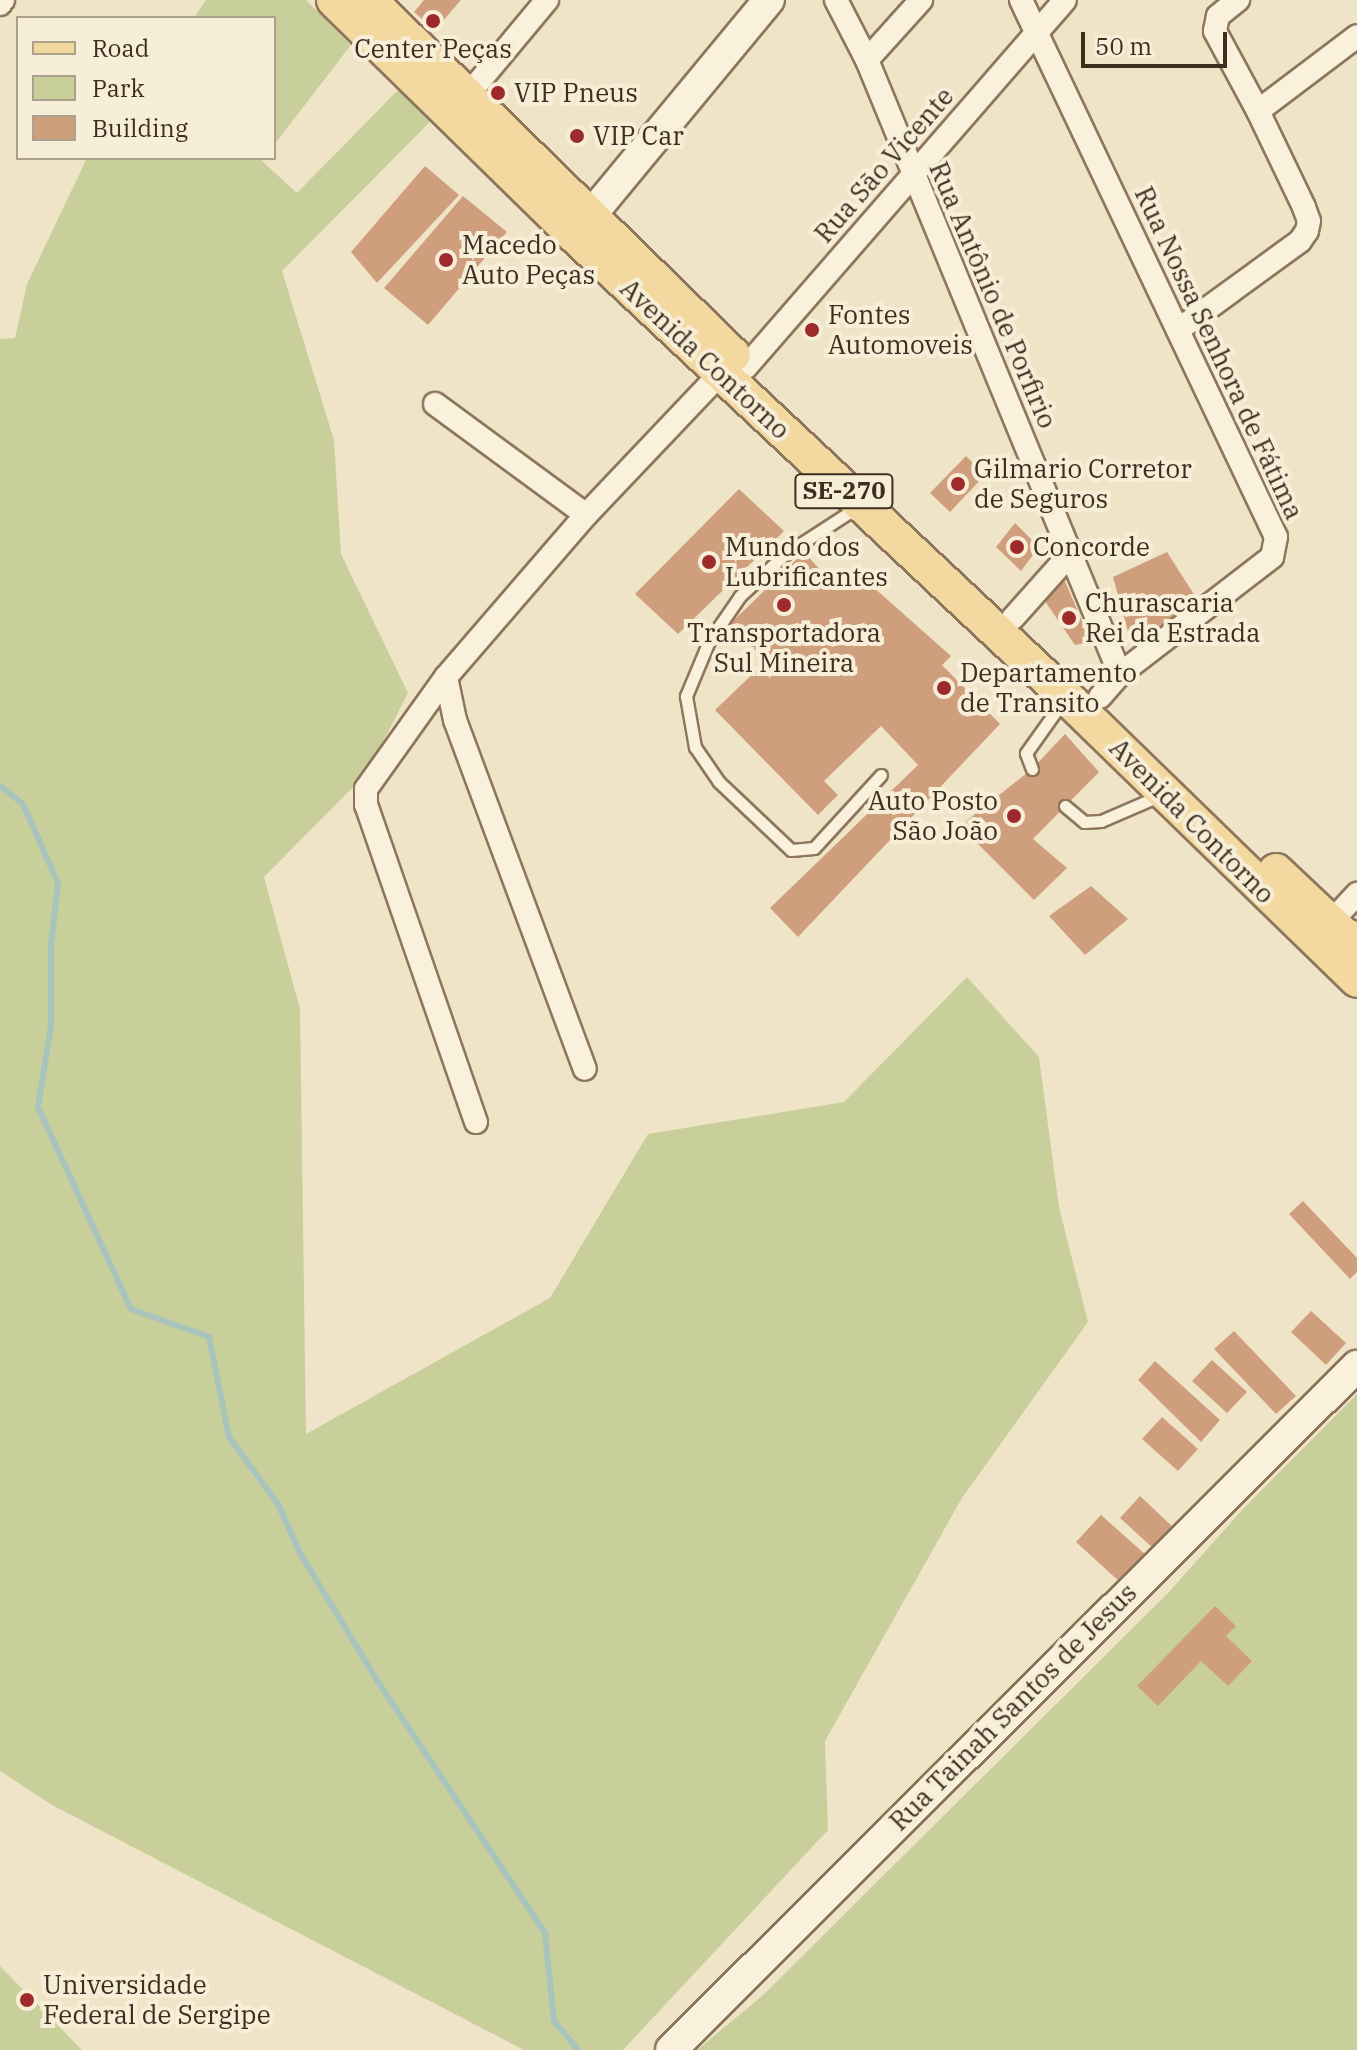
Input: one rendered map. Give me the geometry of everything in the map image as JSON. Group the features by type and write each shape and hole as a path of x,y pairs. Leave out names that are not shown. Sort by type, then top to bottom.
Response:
{"main road":[{"name":"Avenida Contorno","path":"334,0 733,371 1013,618 1110,686 1344,933"},
{"name":"Avenida Contorno","path":"369,0 591,215 860,506 1066,697 1357,980"}],"street":[{"path":"467,96 547,0"},
{"path":"591,215 769,0"},
{"name":"Rua Antônio de Porfirio","path":"836,0 867,60 912,175 1072,552 1110,686"},
{"path":"867,60 921,0"},
{"name":"Rua Nossa Senhora de Fátima","path":"1021,0 1276,537 1272,557 1110,686"},
{"name":"Rua São Vicente","path":"476,1122 364,796 373,776 446,677 586,515 733,371 912,175 1065,0"},
{"path":"1178,330 1300,241 1309,221 1258,111 1215,31 1218,16 1238,0"},
{"path":"1258,111 1357,36"},
{"path":"435,404 586,515"},
{"path":"1013,618 1072,552"},
{"path":"446,677 455,720 585,1069"},
{"path":"1344,933 1357,894"},
{"name":"Rua Tainah Santos de Jesus","path":"671,2050 1357,1366"}],"lane":[{"path":"860,506 785,554 740,596 709,641 686,696 695,747 719,782 791,850 814,848 881,775"},
{"path":"1032,769 1026,753 1066,697"},
{"path":"1065,806 1084,822 1101,821 1164,793"}],"green space":[{"path":"206,0 306,0 351,45 276,142 276,16 195,16"},
{"path":"401,87 433,119 282,271 334,440 341,554 408,693 367,773 264,877 300,1009 306,1434 550,1298 648,1134 844,1102 967,977 1039,1057 1059,1207 1088,1322 962,1498 825,1741 828,1830 623,2050 524,2050 52,1805 0,1771 0,339 15,338 27,284 86,160 263,160 297,193"},
{"path":"1357,1394 1357,2050 697,2050 762,1996 1168,1593 1244,1508"},
{"name":"Universidade Federal de Sergipe","path":"0,1966 82,2050 0,2050"}],"building":[{"name":"Center Peças","path":"424,0 461,0 435,30 414,12"},
{"path":"425,166 459,195 377,283 351,252"},
{"name":"Macedo Auto Peças","path":"463,196 507,232 428,325 384,288"},
{"name":"Gilmario Corretor de Seguros","path":"966,456 985,475 950,512 930,493"},
{"name":"Mundo dos Lubrificantes","path":"739,489 784,531 678,634 635,594"},
{"name":"Concorde","path":"1015,523 1039,547 1021,571 996,547"},
{"path":"804,552 835,586 855,571 951,656 942,665 1000,724 798,937 770,908 918,765 881,726 824,781 838,795 818,815 715,710 766,661 730,624"},
{"path":"1167,552 1195,596 1158,635 1140,641 1129,635 1113,577"},
{"name":"Churascaria Rei da Estrada","path":"1064,579 1091,642 1075,645 1040,594"},
{"name":"Auto Posto São João","path":"1065,734 1099,772 1033,839 1067,868 1034,900 960,826 1032,769"},
{"path":"1091,886 1128,919 1085,955 1049,916"},
{"path":"1303,1201 1357,1258 1357,1272 1350,1279 1289,1214"},
{"path":"1311,1311 1346,1343 1326,1365 1291,1332"},
{"path":"1234,1331 1296,1396 1276,1414 1214,1349"},
{"path":"1212,1360 1247,1392 1227,1413 1192,1381"},
{"path":"1155,1361 1220,1420 1201,1442 1138,1380"},
{"path":"1162,1417 1198,1449 1178,1471 1142,1439"},
{"path":"1140,1496 1175,1529 1155,1550 1120,1518"},
{"path":"1101,1515 1146,1555 1121,1583 1076,1542"},
{"path":"1215,1606 1236,1626 1226,1636 1252,1661 1228,1686 1201,1661 1158,1706 1137,1686"}],"waterway":[{"path":"0,786 23,804 58,883 51,945 51,1026 38,1107 131,1309 209,1337 229,1437 278,1504 300,1553 377,1680 545,1933 554,2021 578,2050"}],"place":[{"name":"Center Peças","path":"433,21"},
{"name":"VIP Pneus","path":"498,93"},
{"name":"VIP Car","path":"577,136"},
{"name":"Macedo Auto Peças","path":"446,260"},
{"name":"Fontes Automoveis","path":"812,330"},
{"name":"Gilmario Corretor de Seguros","path":"958,484"},
{"name":"Concorde","path":"1017,547"},
{"name":"Mundo dos Lubrificantes","path":"709,562"},
{"name":"Transportadora Sul Mineira","path":"784,605"},
{"name":"Churascaria Rei da Estrada","path":"1069,618"},
{"name":"Departamento de Transito","path":"944,688"},
{"name":"Auto Posto São João","path":"1014,816"},
{"name":"Universidade Federal de Sergipe","path":"27,2000"}]}
